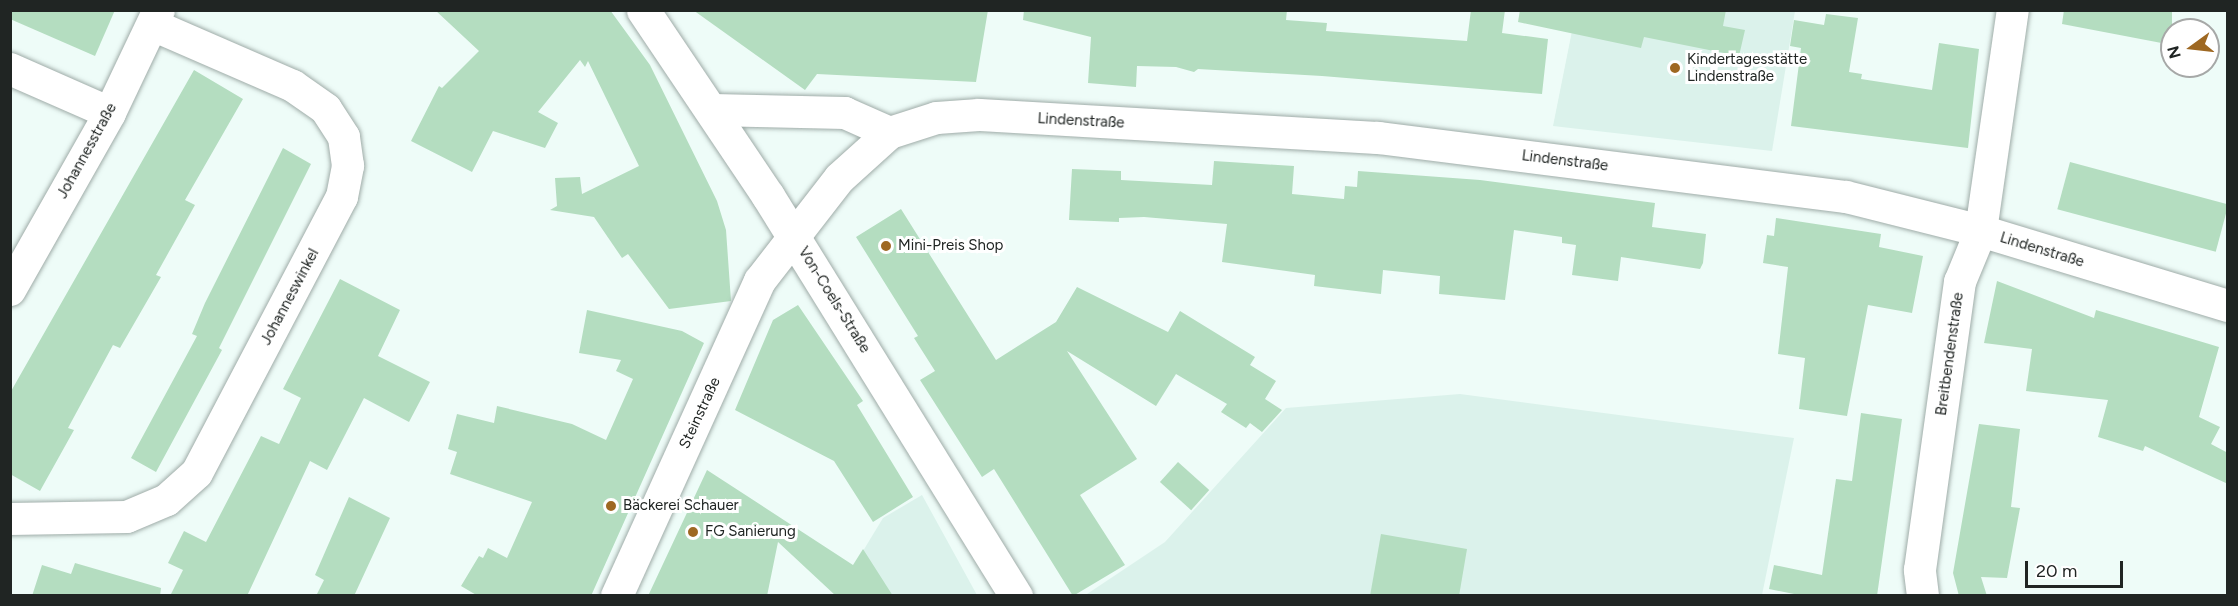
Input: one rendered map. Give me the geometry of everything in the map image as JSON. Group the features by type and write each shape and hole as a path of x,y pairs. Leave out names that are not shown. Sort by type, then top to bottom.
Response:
{"main road":[{"name":"Von-Coels-Straße","path":"643,10 713,110 1016,596"}],"street":[{"name":"Breitbendenstraße","path":"1923,596 1920,570 1960,282 1981,231 2013,10"},
{"name":"Johannesstraße","path":"10,290 110,113 156,18"},
{"name":"Johanneswinkel","path":"10,519 127,517 167,500 196,473 342,197 348,166 344,137 326,109 293,86 156,18"},
{"path":"10,69 110,113"},
{"path":"713,110 845,113 890,133"},
{"name":"Lindenstraße","path":"793,236 840,178 890,133 937,118 978,115 1378,138 1846,196 1981,231 2228,306"},
{"name":"Steinstraße","path":"616,596 760,281 793,236"}],"shaded area":[{"name":"Kindertagesstätte Lindenstraße","path":"1576,11 1795,11 1772,151 1553,126"},
{"path":"1460,394 1794,438 1762,595 1084,596 1165,542 1286,408"},
{"path":"922,495 977,595 857,595 846,579 883,518"}],"building":[{"path":"10,10 115,10 95,56 10,19"},
{"path":"435,10 610,10 650,65 717,201 726,230 731,301 669,309 628,254 622,258 594,217 550,210 557,206 555,178 580,177 582,194 639,166 588,61 585,67 580,60 538,112 558,123 545,148 493,131 472,172 411,141 439,86 442,88 479,51"},
{"path":"693,10 988,10 976,82 817,74 805,90"},
{"path":"1024,10 1287,10 1286,20 1327,23 1326,31 1467,41 1471,10 1505,10 1502,33 1548,39 1542,94 1322,76 1198,69 1194,72 1176,67 1137,66 1136,87 1088,83 1091,37 1023,20"},
{"path":"1520,10 1726,10 1723,26 1745,30 1739,56 1644,37 1641,48 1518,22"},
{"path":"2064,10 2172,10 2172,18 2160,18 2160,43 2062,24"},
{"path":"1826,14 1858,18 1849,72 1862,74 1861,79 1932,90 1939,43 1979,49 1968,148 1791,126 1801,48 1790,46 1794,20 1824,25"},
{"path":"194,70 243,99 185,200 195,205 156,275 161,277 120,348 113,345 68,428 74,430 40,491 10,474 10,393"},
{"path":"283,148 311,164 219,348 222,350 156,472 131,458 197,336 192,334 205,303"},
{"path":"1214,161 1294,166 1292,194 1344,199 1345,186 1357,187 1358,171 1480,180 1655,203 1652,227 1706,234 1703,263 1700,269 1621,257 1618,281 1572,275 1576,245 1562,243 1562,237 1514,230 1505,300 1439,294 1440,276 1383,270 1381,294 1314,286 1315,275 1222,262 1227,224 1144,217 1119,218 1119,222 1069,220 1072,169 1121,171 1121,180 1212,185"},
{"path":"2070,162 2228,204 2216,252 2057,209"},
{"path":"901,209 996,360 1056,322 1077,287 1168,332 1180,311 1255,357 1250,365 1276,381 1265,399 1282,410 1262,432 1250,423 1246,428 1221,412 1227,404 1176,374 1156,406 1067,351 1137,459 1080,495 1125,565 1073,596 994,469 982,477 920,380 935,371 914,338 918,336 856,237"},
{"path":"1776,218 1881,234 1879,247 1923,256 1912,313 1868,305 1847,416 1799,409 1805,358 1778,354 1788,267 1763,263 1767,235 1774,236"},
{"path":"340,279 400,310 378,356 430,382 409,422 364,398 327,470 310,461 247,596 170,596 183,570 168,563 184,531 206,542 261,436 279,444 301,398 283,389"},
{"path":"1997,281 2094,318 2096,310 2219,347 2199,417 2220,427 2211,444 2228,453 2228,484 2145,446 2143,451 2098,437 2108,400 2026,391 2032,349 1984,343"},
{"path":"798,305 863,401 857,405 913,497 873,522 834,461 735,410 773,320"},
{"path":"587,310 682,331 704,343 591,596 478,596 461,586 479,556 483,558 488,548 507,558 532,502 450,474 457,452 448,449 457,414 494,423 497,406 572,424 606,440 633,379 616,371 621,360 579,353"},
{"path":"1861,413 1902,419 1877,596 1804,596 1769,589 1774,565 1822,575 1836,479 1852,481"},
{"path":"1979,424 2020,429 2011,507 2020,508 2007,578 1981,577 1987,596 1959,596 1953,573"},
{"path":"1178,462 1209,490 1191,510 1160,482"},
{"path":"707,470 853,565 863,549 893,596 836,596 778,542 767,596 648,596"},
{"path":"349,497 390,518 354,596 316,596 324,580 315,575"},
{"path":"1381,534 1467,549 1459,596 1370,596"},
{"path":"75,563 161,588 160,596 32,596 42,565 71,574"}],"place":[{"name":"Kindertagesstätte Lindenstraße","path":"1675,68"},
{"name":"Mini-Preis Shop","path":"886,246"},
{"name":"Bäckerei Schauer","path":"611,506"},
{"name":"FG Sanierung","path":"693,532"}]}
